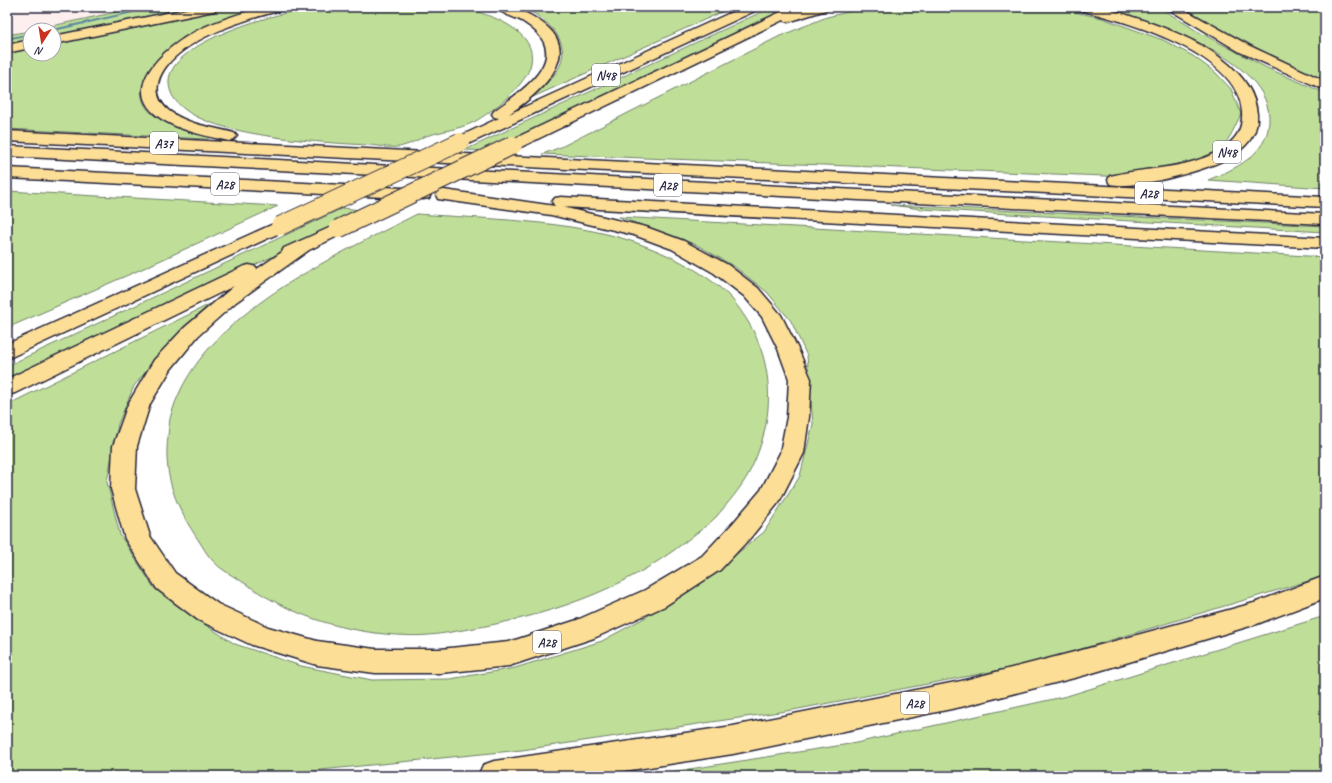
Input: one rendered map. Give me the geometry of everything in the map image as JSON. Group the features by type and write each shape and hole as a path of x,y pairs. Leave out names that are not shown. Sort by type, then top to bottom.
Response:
{"highway":[{"path":"62,38 214,7"},
{"name":"A28","path":"278,7 227,23 181,46 166,59 155,73 149,86 149,93 152,102 162,112 173,119 201,130 321,151 1325,202"},
{"path":"7,352 460,142 537,85 550,69 553,56 552,42 542,29 530,19 502,7"},
{"name":"N48","path":"460,142 753,7"},
{"name":"N48","path":"513,145 801,7"},
{"name":"N48","path":"758,28 822,7"},
{"name":"N48","path":"973,184 1096,182 1143,178 1184,171 1226,153 1241,143 1250,131 1252,113 1244,91 1227,71 1176,38 1116,15 1083,7"},
{"path":"1171,7 1245,50 1325,86"},
{"path":"7,49 22,46"},
{"name":"A28","path":"7,388 513,145"},
{"name":"A28","path":"8,146 1325,219"},
{"name":"A37","path":"8,146 321,151"},
{"name":"A28","path":"7,173 444,195 1325,243"},
{"name":"A28","path":"303,246 229,298 191,332 162,365 139,404 126,446 123,489 138,539 166,581 208,612 262,637 317,653 375,661 440,661 509,654 584,630 655,598 711,563 742,530 770,496 792,453 798,417 800,379 788,349 771,315 750,292 721,269 678,245 640,231 589,218 551,210 444,195"},
{"name":"A28","path":"494,776 733,740 961,694 1082,663 1257,613 1325,587"}],"shaded area":[{"path":"7,7 140,7 62,23 62,22 22,22 22,32 7,35"}],"green space":[{"path":"443,6 478,12 505,23 517,31 526,40 531,51 531,63 523,80 508,97 474,122 426,136 412,143 399,147 328,143 277,137 228,128 190,113 173,97 169,84 173,69 186,54 205,42 254,22 316,7"},
{"path":"140,7 192,7 62,34 62,24"},
{"path":"227,7 269,7 174,47 156,62 144,80 142,99 146,108 168,124 211,137 207,139 7,129 7,52 22,49 22,62 62,62 62,41"},
{"path":"521,7 733,7 533,97 555,74 561,63 563,52 561,43 556,33 549,25 531,12"},
{"path":"772,7 798,7 493,151 465,150"},
{"path":"868,7 1052,7 1102,18 1163,40 1193,56 1216,73 1231,89 1241,114 1227,141 1220,149 1211,155 1178,168 1130,177 542,154 561,147 780,36 827,17"},
{"path":"1099,7 1159,7 1197,31 1267,68 1325,93 1325,188 1208,180 1239,166 1256,152 1267,134 1269,122 1265,99 1251,78 1230,60 1204,45 1146,21"},
{"path":"1183,7 1325,7 1325,80 1253,46"},
{"path":"22,32 22,42 7,45 7,35"},
{"path":"7,191 278,206 144,268 7,328"},
{"path":"891,205 1325,226 1325,232 921,209"},
{"path":"343,208 369,211 7,382 7,366"},
{"path":"417,214 499,219 555,225 609,235 646,246 682,262 705,276 729,296 753,330 761,349 766,369 768,410 759,451 747,477 739,489 709,524 661,559 636,574 610,588 583,599 555,609 498,624 421,636 374,633 342,627 299,613 272,600 224,570 213,561 191,528 178,504 173,491 168,465 167,451 170,418 188,377 211,346 241,318 275,292 348,249"},
{"path":"619,217 1325,257 1325,576 1031,664 793,710 522,750 260,776 7,776 7,405 210,304 175,336 134,386 118,424 107,482 120,535 154,588 235,644 301,666 372,680 450,679 515,668 602,641 646,617 709,576 764,532 800,476 813,424 807,356 791,321 767,292 735,267 697,245"},
{"path":"1325,616 1325,776 645,776 856,743 1067,696"}],"waterway":[{"path":"62,27 157,7"},
{"path":"7,39 22,36"}]}
